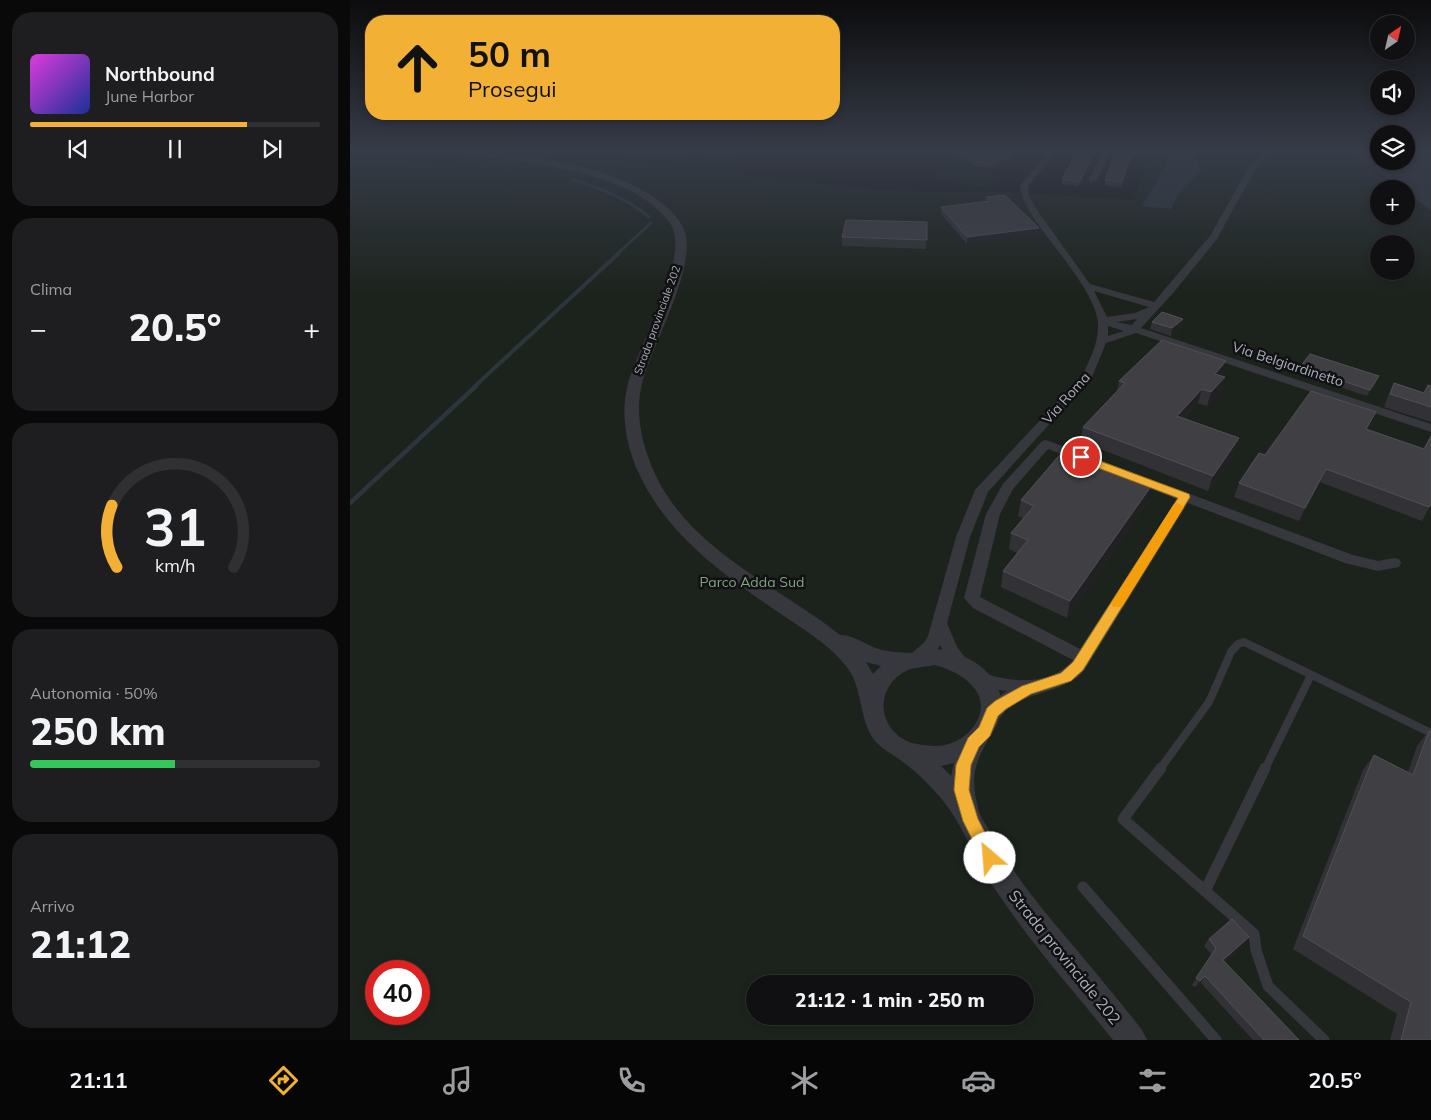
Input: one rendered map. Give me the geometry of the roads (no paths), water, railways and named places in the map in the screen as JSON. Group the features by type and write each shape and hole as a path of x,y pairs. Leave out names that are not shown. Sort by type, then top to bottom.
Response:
{"street":[{"name":"Strada provinciale 202","path":"652,200 678,228 681,248 678,272 639,369 633,390 633,426 643,464 664,503 686,530 732,569 817,628 845,651 865,678 873,719 881,732 892,744 907,752 946,786 971,821"},
{"name":"Via Roma","path":"914,659 925,655 938,634 939,622 963,537 974,504 982,490 1088,375 1098,356 1102,341 1102,316 1088,286 1027,200"},
{"path":"1102,341 1135,329 1214,237 1235,200"},
{"path":"1088,286 1156,306"},
{"path":"1102,316 1117,318 1137,316 1156,306"},
{"path":"1102,316 1120,328 1135,329"},
{"name":"Via Belgiardinetto","path":"1117,318 1135,329 1431,428"},
{"path":"1083,658 978,604 972,598 993,514 1000,499 1015,478 1046,444 1350,559 1378,566 1394,563"},
{"path":"990,717 992,712 1000,705 1032,688 1066,677 1078,666 1185,497"},
{"path":"939,622 950,650 985,687 990,702 990,717"},
{"name":"Strada provinciale 202","path":"817,628 872,656 897,661 934,657 950,660 970,671"},
{"name":"Strada provinciale 202","path":"871,704 874,688 884,674 899,663 914,659"},
{"path":"970,671 983,680 1020,688 1032,688"},
{"name":"Strada provinciale 202","path":"990,717 984,731 974,743 963,765 961,782 963,798 971,821 990,858 1019,901 1132,1040"},
{"name":"Strada provinciale 202","path":"907,752 925,756 943,756 959,751 974,743"}],"lane":[{"path":"1324,1040 1268,986 1256,950 1254,934 1123,819 1208,702 1230,652 1238,644 1244,642 1431,733"},
{"path":"1205,891 1311,674"},
{"path":"1083,887 1216,1040"}],"waterway":[{"path":"623,200 649,217"},
{"path":"616,255 651,223"},
{"path":"474,387 618,254"},
{"path":"350,503 476,386"}],"park label":[{"name":"Parco Adda Sud","path":"752,582"}]}
